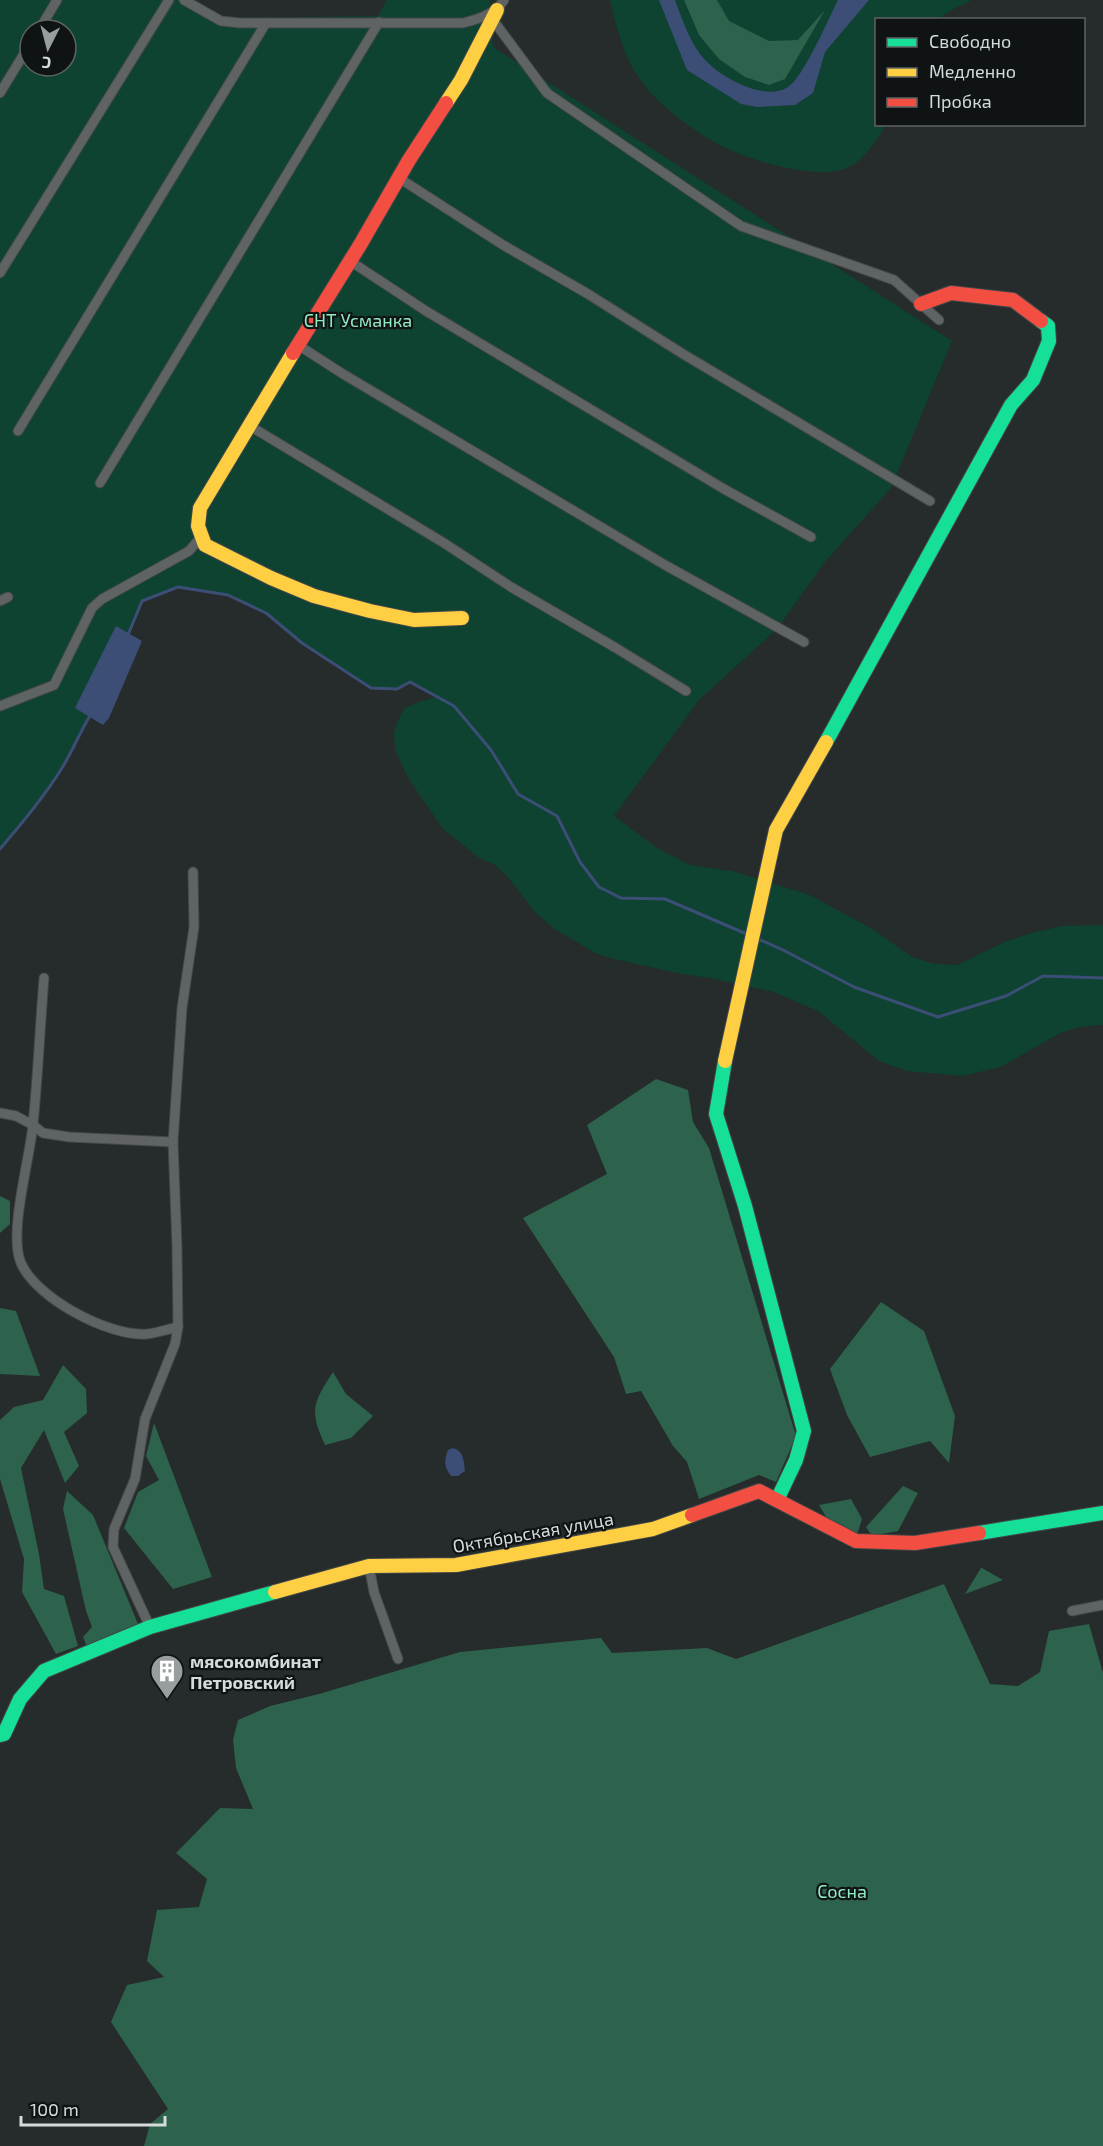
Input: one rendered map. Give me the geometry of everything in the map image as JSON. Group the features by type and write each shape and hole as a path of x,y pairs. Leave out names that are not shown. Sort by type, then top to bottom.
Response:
{"street":[{"path":"46,18 57,0"},
{"path":"0,273 169,0"},
{"path":"184,0 221,21 266,23 463,23 495,11"},
{"path":"462,618 414,620 315,596 271,578 205,545 198,526 200,508 399,178 461,80 495,11"},
{"path":"495,11 547,93 741,226 894,280 939,320"},
{"path":"100,483 379,22"},
{"path":"18,431 266,23"},
{"path":"0,93 18,64"},
{"path":"399,178 503,245 930,501"},
{"path":"350,261 435,317 724,489 811,537"},
{"path":"777,1500 796,1460 804,1431 745,1206 716,1114 731,1030 756,915 776,830 1011,405 1033,380 1049,341 1048,326 1013,300 951,294 921,304"},
{"path":"298,345 665,565 804,642"},
{"path":"250,426 686,691"},
{"path":"0,706 54,685 92,608 102,599 189,551 202,536"},
{"path":"150,1627 112,1547 114,1529 135,1479 145,1419 175,1344 178,1327 173,1142 182,1008 194,927 193,872"},
{"path":"44,978 33,1125 15,1236 21,1263 34,1281 76,1315 116,1331 146,1334 178,1327"},
{"path":"0,1113 16,1116 43,1133 69,1137 173,1142"},
{"name":"Октябрьская улица","path":"0,1735 4,1734 20,1699 44,1671 150,1627 369,1566 456,1565 653,1530 759,1491 856,1541 915,1543 1103,1513"},
{"path":"369,1566 374,1592 398,1659"},
{"path":"1072,1611 1103,1605"}],"green space":[{"name":"СНТ Усманка","path":"0,0 195,0 226,18 378,16 387,0 490,0 493,47 952,341 891,488 824,563 777,629 699,700 614,816 657,848 690,865 732,871 810,895 874,930 912,957 935,964 957,965 1007,941 1062,926 1103,925 1103,1025 1080,1027 1060,1033 1001,1067 962,1076 907,1071 879,1061 818,1011 774,992 681,974 595,953 553,928 536,913 506,875 495,865 479,858 442,828 408,778 395,750 394,733 397,723 404,709 437,697 410,682 397,689 371,688 302,643 266,613 228,595 178,587 142,601 120,656 63,767 0,849"},
{"path":"610,0 972,0 940,18 875,18 875,126 885,126 870,149 847,168 816,172 779,166 727,149 674,115 648,90 635,72 621,42"},
{"path":"684,0 717,0 729,21 769,41 798,40 825,10 785,79 769,85 745,77 719,59 699,35"},
{"path":"656,1079 688,1090 693,1122 709,1148 796,1436 776,1482 759,1475 699,1499 687,1462 673,1446 641,1391 626,1394 614,1357 523,1218 607,1174 587,1125"},
{"path":"0,1196 10,1201 10,1224 0,1233"},
{"path":"881,1302 924,1331 955,1416 949,1463 930,1441 870,1457 847,1415 830,1369"},
{"path":"0,1308 16,1311 40,1376 0,1374"},
{"path":"63,1365 86,1389 87,1413 64,1432 79,1466 65,1483 44,1430 21,1468 44,1589 64,1596 78,1646 56,1654 22,1592 24,1559 0,1479 0,1420 14,1407 43,1400"},
{"path":"333,1372 346,1394 373,1416 351,1438 325,1445 315,1415 317,1399"},
{"path":"154,1423 212,1577 173,1589 124,1528 138,1492 159,1480 146,1456"},
{"path":"903,1486 918,1493 898,1531 872,1536 866,1527"},
{"path":"67,1491 93,1515 138,1624 87,1647 83,1637 92,1627 86,1611 63,1509"},
{"path":"851,1499 862,1519 857,1535 829,1522 819,1505"},
{"path":"981,1568 1003,1580 965,1594"},
{"name":"Сосна","path":"944,1584 990,1684 1018,1686 1040,1672 1049,1631 1089,1624 1103,1673 1103,2146 144,2146 150,2124 168,2109 111,2022 127,1985 164,1977 147,1961 157,1910 199,1907 207,1879 176,1853 220,1808 253,1809 236,1768 233,1740 238,1720 270,1706 319,1694 460,1652 601,1638 612,1653 707,1648 736,1659"}],"water":[{"path":"659,0 675,0 691,40 713,68 733,81 768,92 788,87 801,72 838,0 869,0 825,52 813,93 795,105 757,107 741,104 687,70"},
{"path":"116,626 142,641 109,718 103,725 75,708"},
{"path":"457,1449 464,1461 465,1471 458,1476 451,1476 445,1464 448,1450"}],"waterway":[{"path":"128,635 142,601 178,587 228,595 266,613 302,643 371,688 397,689 410,682 454,706 491,750 518,794 557,816 580,862 599,887 621,898 665,899 749,935"},
{"path":"0,849 55,779 91,714"},
{"path":"756,938 854,987 938,1017 1006,996 1043,976 1103,978"}],"traffic: fast":[{"path":"826,742 1011,405 1033,380 1049,341 1048,326 1041,321"},
{"path":"725,1061 716,1114 745,1206 804,1431 796,1460 777,1500"},
{"path":"979,1533 1103,1513"},
{"path":"0,1735 4,1734 20,1699 44,1671 150,1627 275,1592"}],"traffic: slow":[{"path":"446,103 461,80 497,10"},
{"path":"293,353 200,508 198,526 205,545 271,578 314,596 414,620 462,618"},
{"path":"725,1061 776,830 826,742"},
{"path":"275,1592 369,1566 456,1565 653,1529 692,1515"}],"traffic: jam":[{"path":"293,353 409,160 446,103"},
{"path":"921,304 951,293 1013,300 1041,321"},
{"path":"692,1515 759,1491 856,1541 915,1543 979,1533"}],"place":[{"name":"мясокомбинат Петровский","path":"167,1700"}]}
